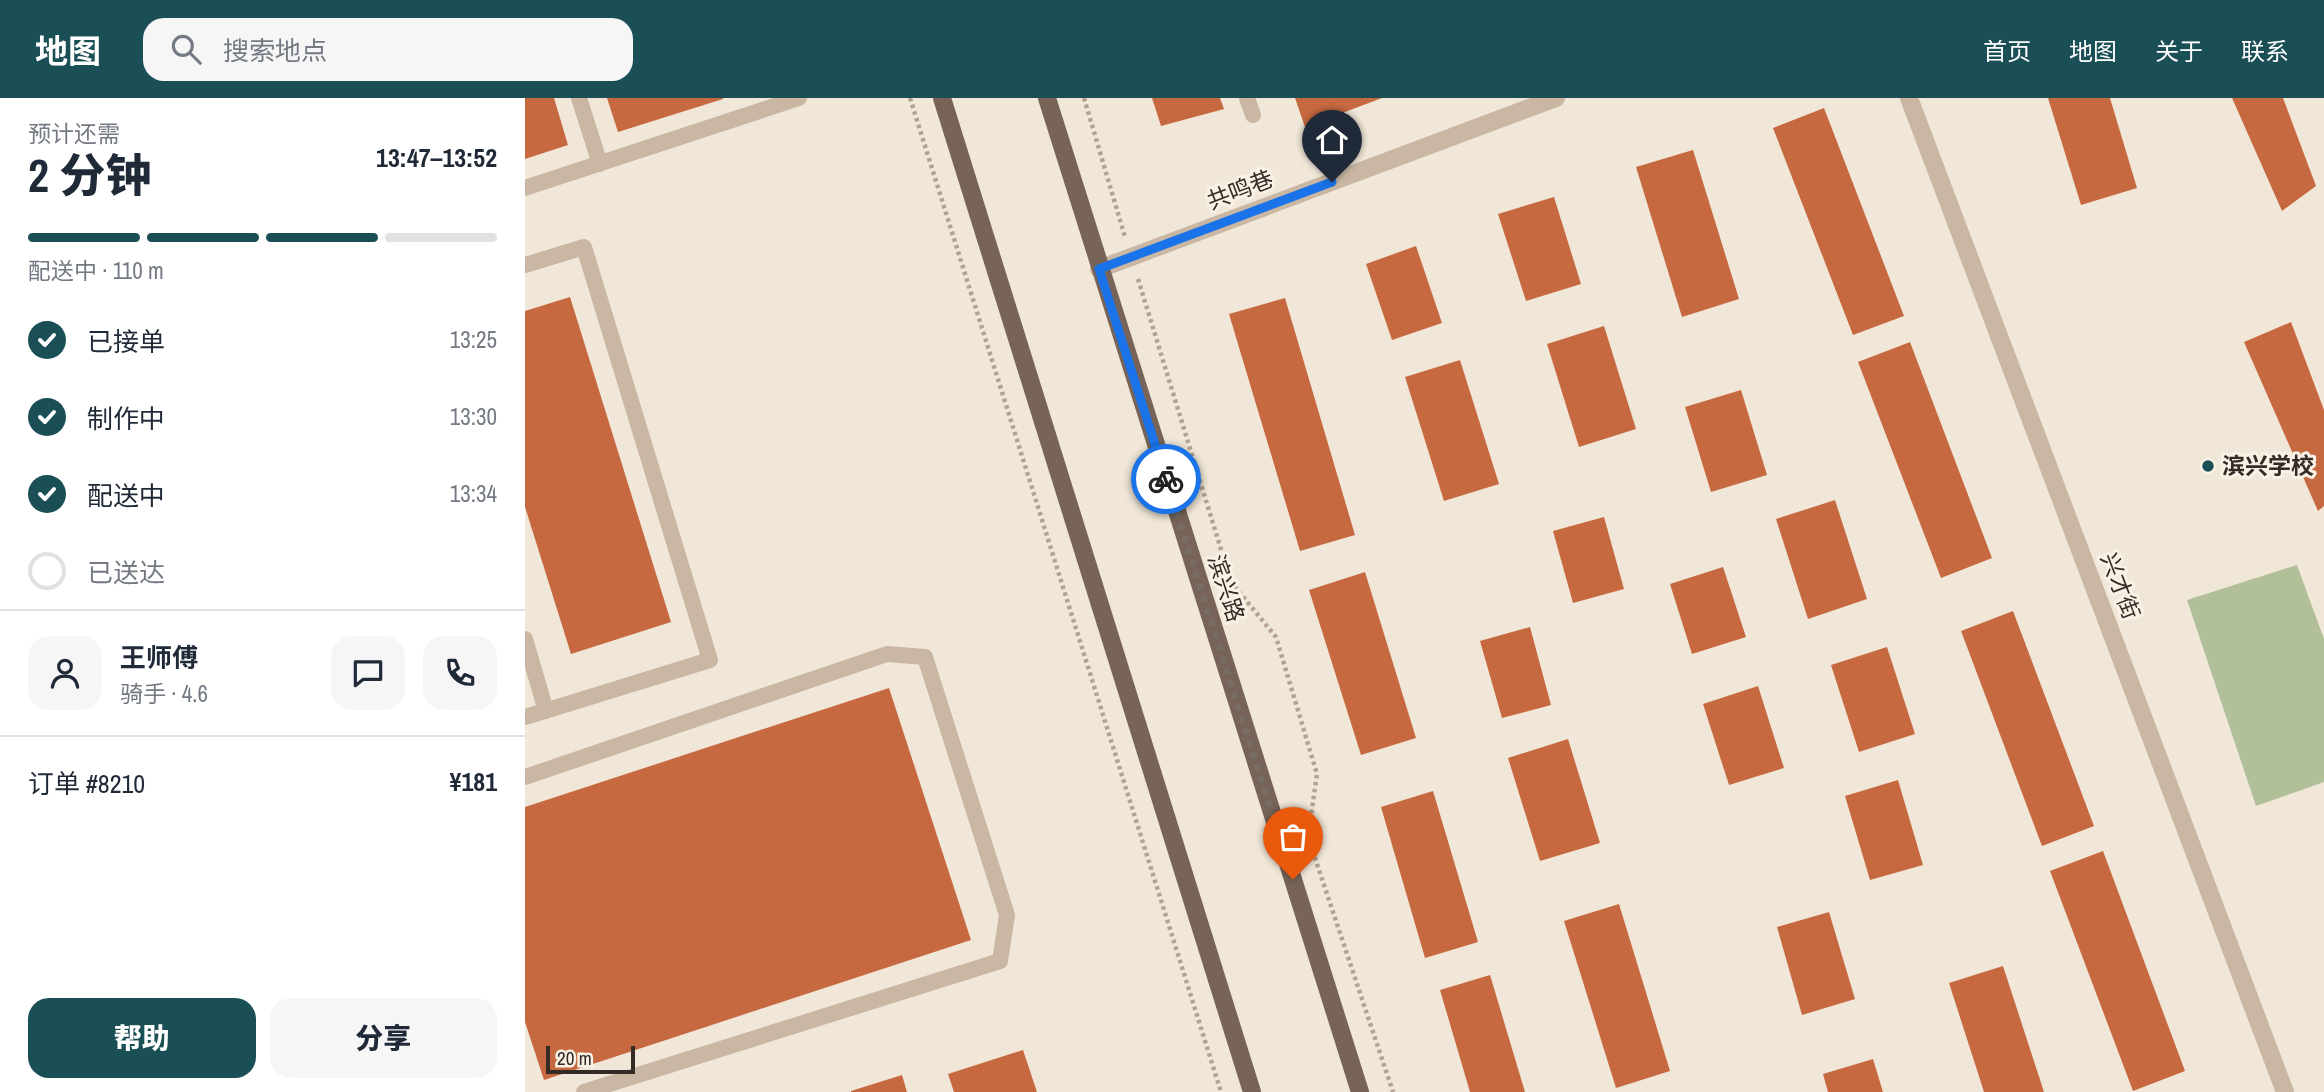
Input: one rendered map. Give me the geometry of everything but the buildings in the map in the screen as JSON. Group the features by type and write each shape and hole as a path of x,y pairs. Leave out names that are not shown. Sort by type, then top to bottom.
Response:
{"main road":[{"path":"942,98 1252,1092"},
{"name":"滨兴路","path":"1047,98 1360,1092"}],"street":[{"name":"共鸣巷","path":"1099,269 1556,98"},
{"name":"兴才街","path":"1909,98 2285,1092"}],"lane":[{"path":"579,98 600,164"},
{"path":"525,188 799,98"},
{"path":"1247,98 1253,115"},
{"path":"525,265 584,247 710,660 525,717"},
{"path":"525,639 546,710"},
{"path":"525,777 887,654 925,657 1007,915 1000,961 584,1092"}],"path":[{"path":"909,98 1220,1092"},
{"path":"1084,98 1231,582 1276,637 1317,774 1308,837 1393,1092"}],"green space":[{"path":"2297,565 2324,639 2324,782 2256,806 2187,600"}],"way so far":[{"path":"1166,479 1293,879"}],"place":[{"name":"滨兴学校","path":"2208,466"}],"route":[{"path":"1166,479 1099,269 1332,182"}]}
